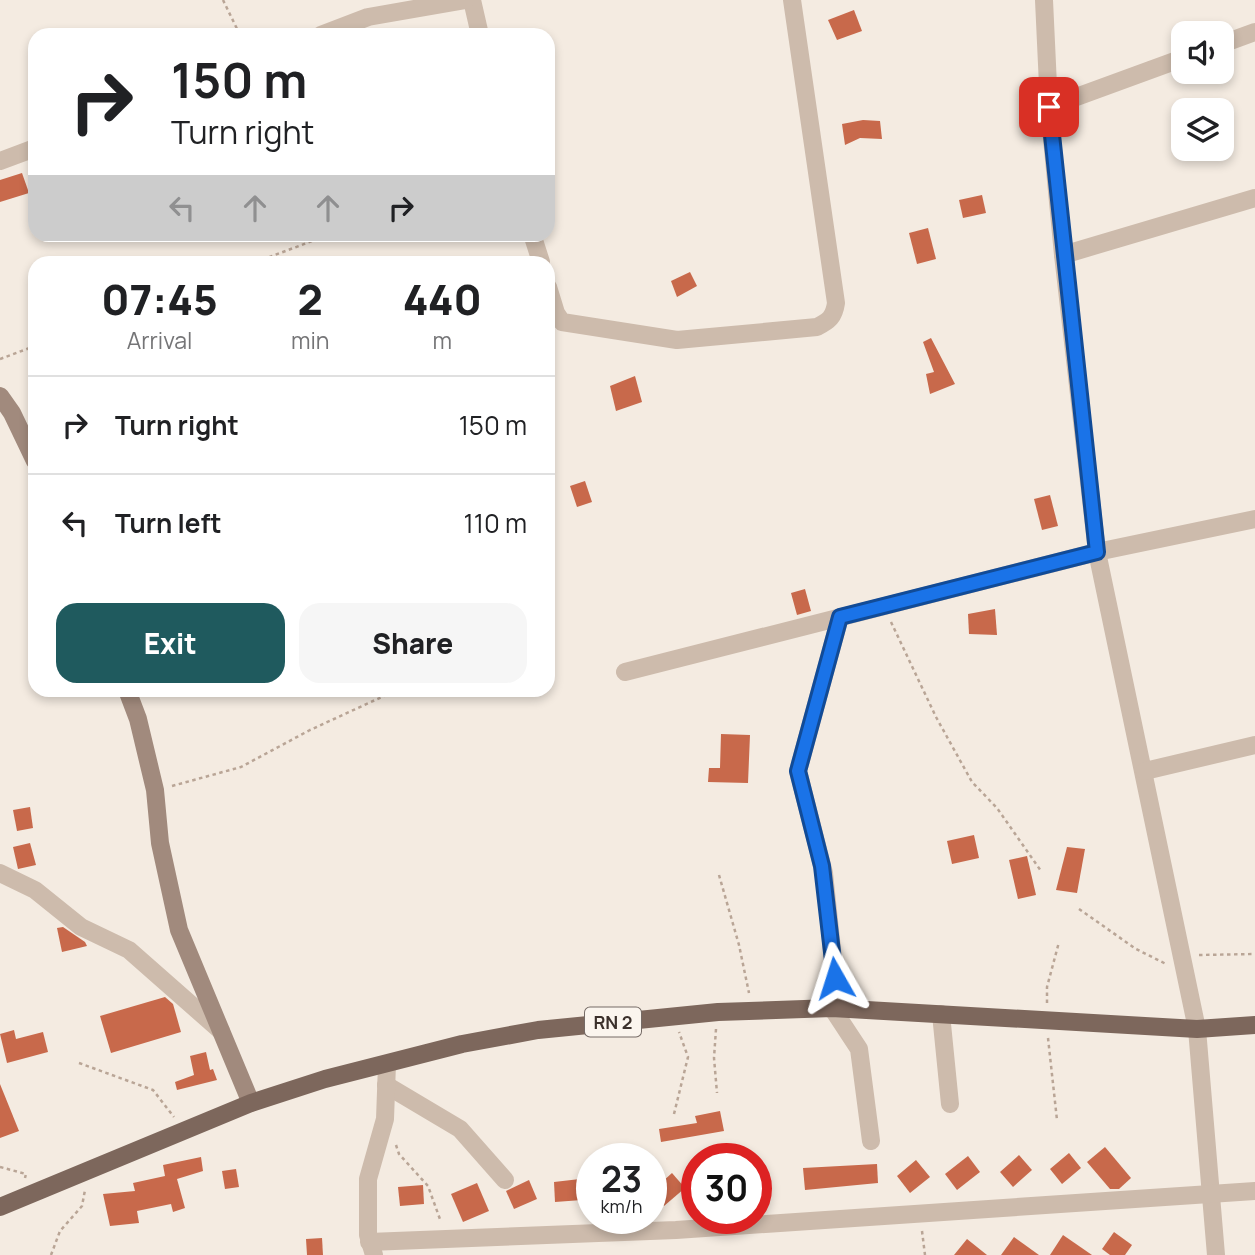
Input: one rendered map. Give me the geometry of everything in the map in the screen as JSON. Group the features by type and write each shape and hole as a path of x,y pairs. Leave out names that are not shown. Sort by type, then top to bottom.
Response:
{"main road":[{"name":"RN 2","path":"0,1207 251,1103 325,1079 462,1044 538,1030 718,1012 832,1008 1197,1029 1255,1025"}],"street":[{"path":"339,28 368,17 467,0"},
{"path":"472,0 478,28"},
{"path":"555,313 562,322 662,339 792,330 817,327 829,321 835,312 836,303 792,0"},
{"path":"1044,0 1049,107 1063,255 1097,552 1188,975 1197,1029 1216,1255"},
{"path":"1234,40 1255,32"},
{"path":"1049,107 1171,62"},
{"path":"0,161 28,151"},
{"path":"1063,255 1255,198"},
{"path":"0,396 12,413 28,446"},
{"path":"625,672 1097,552 1255,519"},
{"path":"840,617 798,771 824,873 835,978 832,1008 859,1049 871,1141"},
{"path":"130,697 138,719 155,790 160,844 177,925 251,1103"},
{"path":"1145,771 1255,745"},
{"path":"0,873 35,890 81,927 129,950 178,990 221,1031"},
{"path":"941,1014 950,1104"},
{"path":"387,1064 385,1119 368,1172 372,1249 447,1238 676,1230 1255,1191"},
{"path":"386,1085 460,1129 505,1181"}],"path":[{"path":"223,0 237,28"},
{"path":"272,256 310,242"},
{"path":"0,359 28,349"},
{"path":"883,606 936,717 972,782 997,808 1041,871"},
{"path":"155,790 241,767 310,730 382,697"},
{"path":"719,875 739,945 752,1010"},
{"path":"1079,909 1136,949 1188,975"},
{"path":"1184,956 1255,954"},
{"path":"716,1093 714,1059 718,1012"},
{"path":"673,1016 688,1057 674,1114"},
{"path":"79,1063 153,1090 185,1131"},
{"path":"385,1119 399,1154 428,1186 447,1238"},
{"path":"0,1167 26,1174 20,1199"},
{"path":"51,1255 60,1231 82,1206 87,1173"},
{"path":"919,1214 925,1255"}],"building":[{"path":"854,10 862,31 837,40 828,20"},
{"path":"863,120 880,121 882,139 860,138 845,145 842,124"},
{"path":"22,173 28,193 0,202 0,180"},
{"path":"982,195 986,213 963,218 959,200"},
{"path":"928,228 936,259 917,264 909,233"},
{"path":"690,272 697,286 677,297 671,281"},
{"path":"931,338 955,384 930,394 926,374 934,372 923,342"},
{"path":"635,376 642,402 616,411 610,386"},
{"path":"585,481 592,502 577,507 570,486"},
{"path":"1050,495 1058,526 1042,530 1034,499"},
{"path":"805,589 811,611 797,615 791,593"},
{"path":"995,609 997,635 969,634 968,614"},
{"path":"721,734 750,735 748,783 708,782 709,768 720,768"},
{"path":"30,807 33,828 17,831 13,810"},
{"path":"974,835 979,858 952,864 947,841"},
{"path":"30,843 36,865 18,869 13,847"},
{"path":"1067,847 1085,849 1077,893 1056,890"},
{"path":"1027,856 1036,895 1018,899 1009,860"},
{"path":"63,927 87,946 62,952 57,928"},
{"path":"165,997 173,1004 181,1032 111,1053 100,1016"},
{"path":"14,1030 16,1039 43,1032 48,1052 7,1063 0,1034"},
{"path":"206,1052 210,1070 213,1069 217,1080 177,1090 175,1082 194,1075 190,1056"},
{"path":"0,1084 19,1131 0,1138"},
{"path":"720,1111 724,1131 661,1142 659,1129 697,1123 695,1116"},
{"path":"1105,1147 1131,1178 1119,1189 1110,1189 1087,1162"},
{"path":"1069,1153 1081,1168 1062,1184 1050,1169"},
{"path":"1019,1155 1032,1170 1013,1187 1000,1172"},
{"path":"968,1156 980,1172 957,1190 945,1174"},
{"path":"201,1157 203,1171 177,1179 185,1208 173,1212 171,1204 137,1211 139,1223 110,1226 103,1194 135,1191 133,1183 165,1176 163,1165"},
{"path":"916,1160 930,1177 910,1193 897,1176"},
{"path":"877,1164 878,1183 805,1190 803,1168"},
{"path":"236,1169 239,1187 225,1189 222,1171"},
{"path":"672,1173 681,1183 681,1191 667,1203 667,1178"},
{"path":"576,1179 576,1200 555,1202 554,1182"},
{"path":"529,1180 537,1199 514,1209 506,1191"},
{"path":"477,1183 489,1211 463,1222 451,1194"},
{"path":"423,1185 424,1204 400,1206 398,1187"},
{"path":"1114,1232 1132,1245 1125,1255 1110,1255 1102,1249"},
{"path":"1063,1235 1092,1255 1050,1255"},
{"path":"1014,1237 1039,1255 1001,1255"},
{"path":"322,1238 323,1255 307,1255 306,1239"},
{"path":"967,1239 987,1255 954,1255"}],"route":[{"path":"835,978 822,866 798,782 798,771 840,617 1097,552 1049,107"}]}
